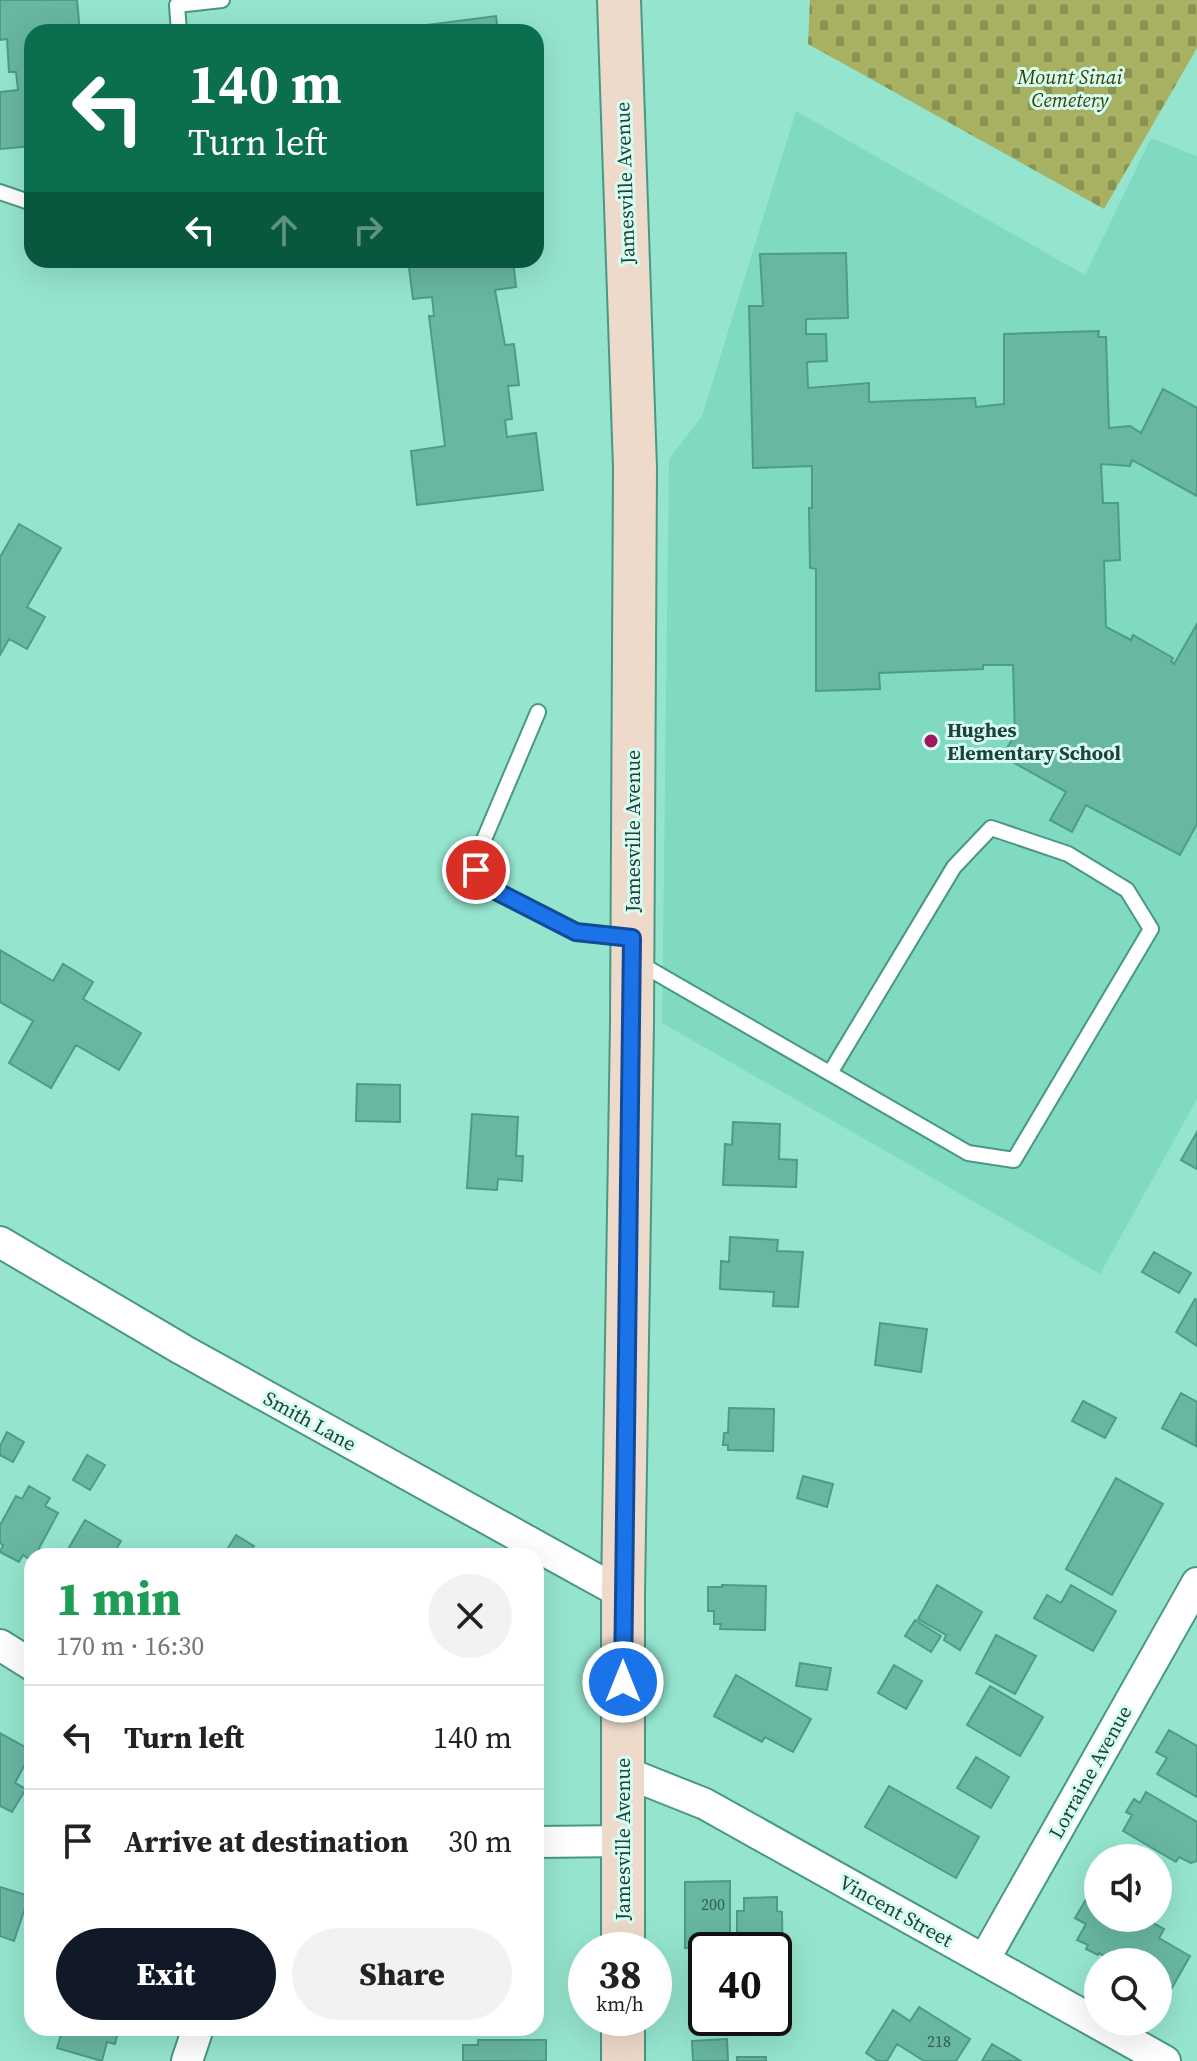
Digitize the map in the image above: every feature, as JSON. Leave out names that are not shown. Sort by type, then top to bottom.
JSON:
[{"type":"street","name":"Jamesville Avenue","points":[[615,1],[635,468],[623,1594],[623,1932]]},
{"type":"street","name":"Smith Lane","points":[[0,1242],[183,1350],[540,1548]]},
{"type":"street","name":"Smith Lane","points":[[544,1550],[623,1594]]},
{"type":"street","name":"Lorraine Avenue","points":[[984,1960],[1197,1583]]},
{"type":"street","points":[[0,1645],[24,1660]]},
{"type":"street","name":"Vincent Street","points":[[622,1771],[705,1804],[1165,2061]]},
{"type":"street","points":[[544,1842],[623,1841]]},
{"type":"street","points":[[187,2061],[195,2036]]},
{"type":"street","points":[[623,2036],[623,2061]]},
{"type":"lane","points":[[178,24],[177,5],[222,0]]},
{"type":"lane","points":[[0,192],[24,200]]},
{"type":"lane","points":[[538,712],[477,856],[476,870],[480,881],[576,932],[632,949],[830,1073],[968,1153],[1014,1160],[1151,929],[1127,890],[1068,854],[991,828],[954,867],[830,1073]]},
{"type":"shaded area","name":"Hughes Elementary School","points":[[796,111],[1085,275],[1151,138],[1197,156],[1197,1099],[1100,1274],[662,1023],[669,459],[702,416]]},
{"type":"green space","name":"Mount Sinai Cemetery","points":[[810,0],[1197,0],[1197,48],[1104,209],[808,44]]},
{"type":"building","points":[[0,0],[77,0],[79,24],[24,24],[24,147],[0,149],[0,92],[18,90],[16,72],[9,72],[7,39],[0,40]]},
{"type":"building","points":[[496,16],[497,24],[434,24]]},
{"type":"building","points":[[846,253],[848,318],[806,319],[806,334],[826,334],[827,361],[807,362],[808,388],[869,383],[869,402],[975,398],[976,407],[1004,404],[1004,334],[1099,331],[1098,337],[1106,337],[1109,428],[1130,426],[1141,433],[1163,389],[1197,408],[1197,496],[1132,460],[1130,466],[1101,464],[1103,503],[1118,503],[1120,560],[1104,561],[1106,627],[1131,640],[1133,635],[1173,658],[1171,661],[1174,664],[1197,624],[1197,824],[1180,855],[1086,805],[1072,832],[1050,820],[1066,792],[1002,756],[1015,735],[1013,665],[879,673],[880,689],[816,691],[816,569],[810,568],[812,466],[753,468],[749,306],[763,306],[760,254]]},
{"type":"building","points":[[409,268],[514,268],[516,287],[495,290],[505,345],[514,344],[519,385],[508,386],[512,419],[505,420],[507,437],[536,433],[543,490],[417,505],[411,451],[445,446],[429,316],[434,316],[432,297],[413,299]]},
{"type":"building","points":[[19,524],[61,548],[27,607],[45,617],[27,649],[9,639],[0,655],[0,557]]},
{"type":"building","points":[[0,950],[53,981],[63,964],[93,982],[83,999],[141,1033],[119,1070],[76,1045],[51,1088],[9,1063],[33,1021],[0,1002]]},
{"type":"building","points":[[357,1084],[400,1085],[400,1122],[356,1121]]},
{"type":"building","points":[[472,1114],[518,1117],[516,1156],[523,1156],[522,1181],[498,1179],[497,1190],[467,1188]]},
{"type":"building","points":[[733,1122],[780,1124],[779,1159],[797,1160],[796,1187],[723,1185],[725,1144],[732,1145]]},
{"type":"building","points":[[1197,1132],[1197,1169],[1181,1160]]},
{"type":"building","points":[[730,1237],[778,1240],[777,1251],[803,1252],[798,1307],[773,1306],[774,1292],[720,1289],[721,1261],[729,1262]]},
{"type":"building","points":[[1154,1252],[1191,1273],[1179,1293],[1142,1272]]},
{"type":"building","points":[[1197,1300],[1197,1346],[1176,1332]]},
{"type":"building","points":[[880,1323],[927,1329],[921,1372],[875,1365]]},
{"type":"building","points":[[1181,1393],[1197,1402],[1196,1446],[1162,1428]]},
{"type":"building","points":[[1083,1401],[1116,1418],[1105,1438],[1072,1421]]},
{"type":"building","points":[[729,1408],[774,1409],[773,1451],[728,1450],[728,1445],[723,1445],[724,1433],[728,1433]]},
{"type":"building","points":[[7,1432],[24,1442],[13,1462],[0,1455],[0,1446]]},
{"type":"building","points":[[87,1455],[105,1465],[90,1490],[73,1480]]},
{"type":"building","points":[[803,1476],[833,1484],[827,1507],[797,1498]]},
{"type":"building","points":[[1116,1478],[1163,1504],[1112,1595],[1066,1569]]},
{"type":"building","points":[[29,1486],[50,1498],[45,1506],[58,1513],[39,1548],[24,1548],[24,1556],[19,1562],[0,1552],[3,1545],[0,1543],[0,1525],[16,1496],[22,1499]]},
{"type":"building","points":[[85,1520],[121,1541],[117,1548],[69,1548]]},
{"type":"building","points":[[236,1535],[254,1546],[253,1548],[228,1548]]},
{"type":"building","points":[[937,1585],[982,1612],[960,1650],[944,1640],[946,1635],[918,1619]]},
{"type":"building","points":[[1071,1585],[1116,1611],[1093,1651],[1034,1618],[1047,1595],[1061,1603]]},
{"type":"building","points":[[766,1586],[765,1630],[720,1629],[721,1624],[714,1624],[714,1611],[708,1611],[708,1587]]},
{"type":"building","points":[[915,1620],[941,1636],[931,1652],[905,1636]]},
{"type":"building","points":[[996,1635],[1036,1656],[1015,1694],[976,1673]]},
{"type":"building","points":[[800,1663],[831,1668],[827,1690],[796,1686]]},
{"type":"building","points":[[894,1665],[922,1681],[906,1709],[878,1693]]},
{"type":"building","points":[[736,1675],[811,1719],[793,1752],[765,1737],[762,1742],[714,1716]]},
{"type":"building","points":[[990,1686],[1043,1717],[1020,1756],[967,1725]]},
{"type":"building","points":[[1169,1730],[1197,1746],[1197,1797],[1157,1774],[1167,1758],[1156,1752]]},
{"type":"building","points":[[0,1733],[24,1746],[24,1766],[15,1783],[24,1788],[24,1792],[12,1812],[0,1806]]},
{"type":"building","points":[[976,1757],[1009,1777],[991,1808],[957,1788]]},
{"type":"building","points":[[889,1786],[979,1837],[956,1878],[865,1827]]},
{"type":"building","points":[[1146,1792],[1197,1822],[1197,1861],[1191,1863],[1179,1857],[1176,1862],[1172,1860],[1172,1844],[1145,1844],[1123,1831],[1132,1815],[1126,1812],[1134,1799],[1140,1803]]},
{"type":"building","points":[[730,1881],[730,1932],[688,1932],[688,1948],[685,1948],[685,1882]]},
{"type":"building","points":[[0,1887],[24,1894],[24,1911],[14,1941],[0,1936]]},
{"type":"building","points":[[777,1897],[777,1911],[782,1912],[782,1932],[737,1932],[737,1911],[744,1911],[744,1898]]},
{"type":"building","points":[[1084,1903],[1084,1923],[1075,1918]]},
{"type":"building","points":[[1084,1928],[1084,1932],[1162,1932],[1159,1938],[1190,1956],[1172,1988],[1172,1948],[1086,1948],[1088,1945],[1077,1940]]},
{"type":"building","points":[[919,2007],[970,2039],[956,2061],[924,2061],[897,2044],[887,2061],[878,2061],[866,2053],[893,2010],[910,2021]]},
{"type":"building","points":[[61,2036],[117,2036],[115,2044],[107,2042],[102,2061],[57,2048]]},
{"type":"building","points":[[727,2039],[728,2061],[693,2061],[692,2041]]},
{"type":"building","points":[[478,2040],[546,2040],[546,2061],[463,2061],[463,2045],[478,2045]]},
{"type":"building","points":[[992,2044],[1021,2061],[982,2061]]},
{"type":"building","points":[[737,2057],[766,2057],[766,2061],[737,2061]]},
{"type":"place","name":"Hughes Elementary School","points":[[931,741]]},
{"type":"route","points":[[476,870],[480,881],[488,887],[556,924],[597,936],[632,938],[623,1682]]}]
